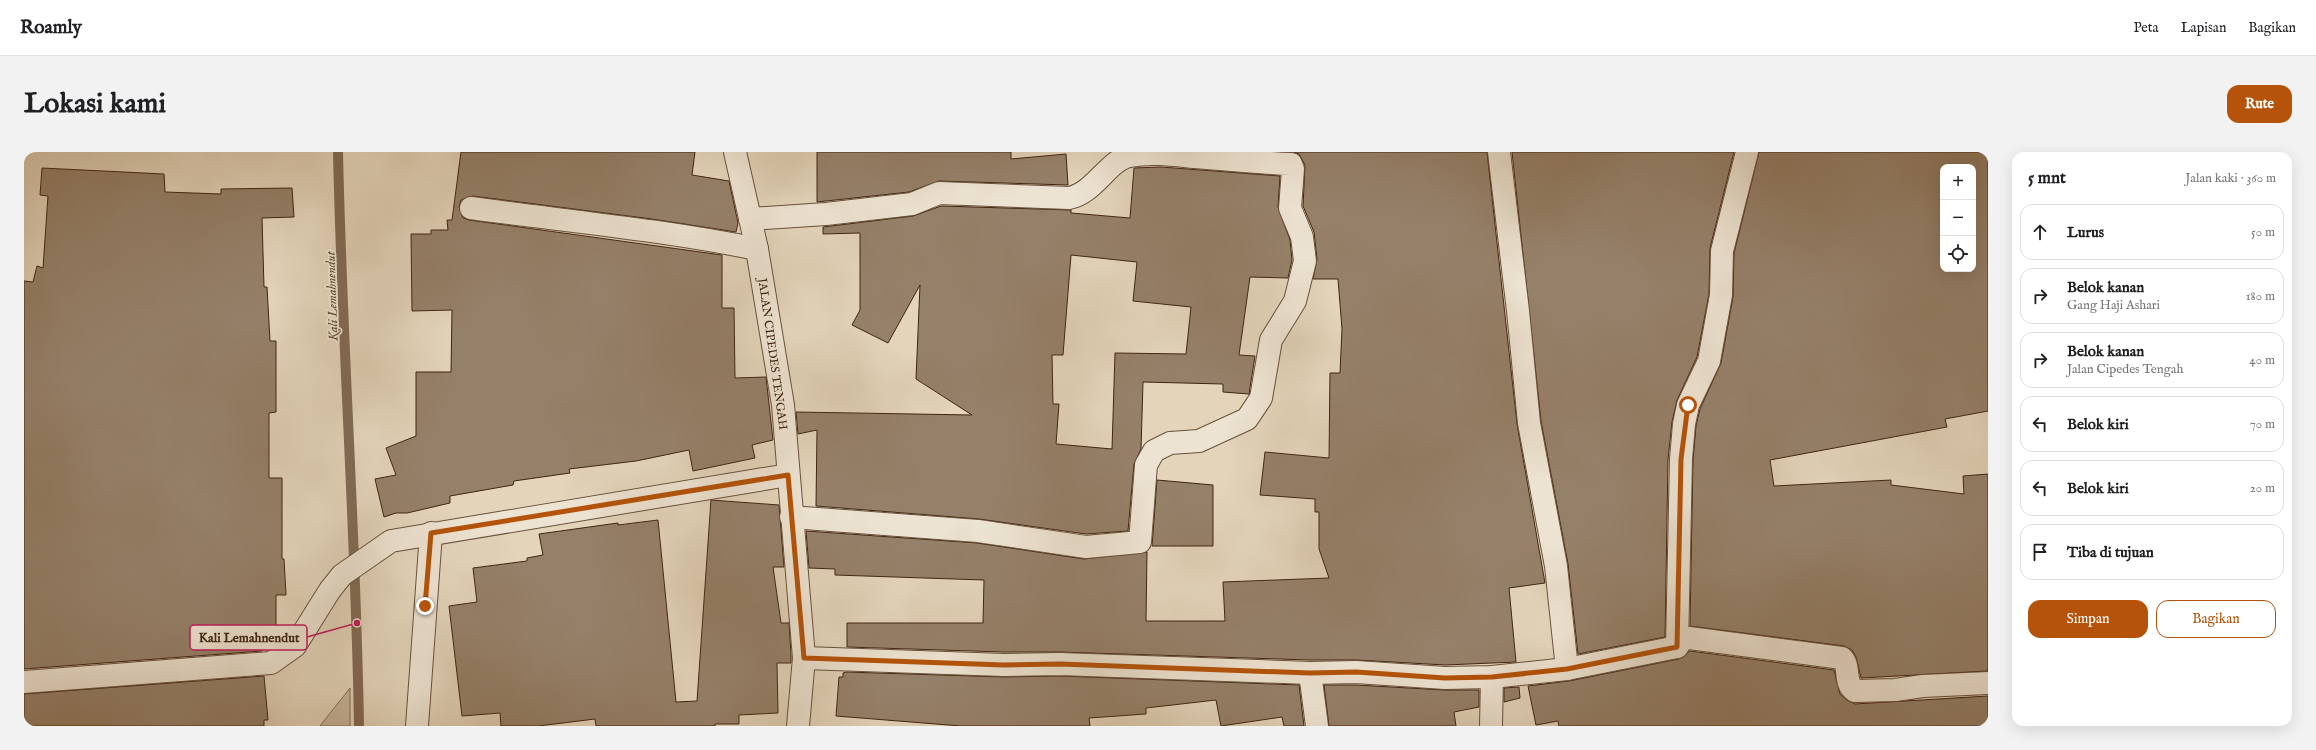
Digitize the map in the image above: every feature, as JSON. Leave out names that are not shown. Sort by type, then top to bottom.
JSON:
[{"type":"street","name":"JALAN CIPEDES TENGAH","points":[[735,152],[757,249],[782,406],[804,658],[798,726]]},
{"type":"street","points":[[1499,152],[1518,310],[1529,423],[1556,566],[1567,669]]},
{"type":"street","points":[[1677,647],[1681,459],[1684,424],[1688,405],[1709,361],[1720,295],[1722,251],[1747,152]]},
{"type":"street","points":[[750,219],[826,214],[912,204],[939,194],[1077,197],[1102,178],[1117,161],[1129,156],[1163,154],[1291,164],[1293,169],[1290,208],[1302,237],[1305,261],[1295,301],[1271,340],[1261,398],[1247,419],[1199,441],[1170,443],[1154,451],[1146,465],[1140,542],[1086,547],[978,531],[791,517]]},
{"type":"street","points":[[472,208],[632,230],[691,236],[757,249]]},
{"type":"street","points":[[24,682],[271,663],[295,646],[330,590],[342,575],[391,541],[431,533],[788,475]]},
{"type":"street","points":[[417,726],[431,533]]},
{"type":"street","points":[[804,658],[1004,665],[1060,664],[1310,673],[1356,672],[1445,678],[1492,677],[1567,669],[1677,647],[1683,639],[1689,638],[1842,658],[1846,666],[1848,682],[1855,691],[1895,690],[1923,686],[1988,683]]},
{"type":"street","points":[[1310,673],[1317,726]]},
{"type":"street","points":[[1491,726],[1492,677]]},
{"type":"shaded area","points":[[350,688],[350,726],[320,726]]},
{"type":"building","points":[[461,152],[695,152],[692,175],[729,181],[738,223],[736,232],[652,219],[473,196],[461,200],[459,207],[463,218],[469,220],[722,255],[722,308],[734,308],[735,378],[766,377],[773,440],[752,445],[755,458],[693,471],[689,450],[636,461],[569,469],[570,473],[514,481],[513,485],[450,496],[450,503],[407,513],[396,513],[384,517],[375,479],[396,475],[386,448],[416,436],[416,372],[451,372],[452,310],[412,311],[411,234],[431,234],[431,230],[448,230],[447,220],[452,220]]},
{"type":"building","points":[[817,152],[1011,152],[1011,159],[1066,154],[1068,185],[939,181],[909,192],[817,202]]},
{"type":"building","points":[[1293,152],[1487,152],[1517,424],[1545,583],[1509,588],[1516,662],[1445,665],[1357,660],[847,647],[847,623],[983,623],[984,580],[835,575],[835,569],[809,568],[806,531],[977,543],[1084,559],[1147,552],[1146,621],[1225,621],[1223,582],[1329,578],[1319,549],[1319,512],[1315,512],[1315,499],[1260,495],[1265,452],[1329,458],[1330,373],[1340,373],[1342,329],[1338,279],[1313,279],[1317,259],[1314,232],[1303,206],[1305,165],[1299,154]]},
{"type":"building","points":[[1512,152],[1734,152],[1710,248],[1709,294],[1697,357],[1677,400],[1672,422],[1668,459],[1665,637],[1578,654],[1568,564],[1541,421]]},
{"type":"building","points":[[1759,152],[1988,152],[1988,411],[1945,419],[1947,427],[1770,460],[1774,486],[1891,480],[1891,485],[1964,494],[1963,476],[1988,474],[1988,671],[1861,678],[1856,657],[1852,650],[1844,646],[1690,626],[1693,460],[1696,426],[1700,409],[1721,363],[1733,297],[1734,253]]},
{"type":"building","points":[[1161,167],[1280,176],[1278,207],[1290,240],[1292,260],[1288,278],[1250,277],[1239,355],[1255,356],[1249,394],[1223,392],[1223,384],[1143,382],[1141,449],[1134,464],[1128,531],[1086,534],[979,519],[816,506],[817,430],[798,434],[796,412],[972,415],[916,379],[920,285],[888,343],[852,325],[860,310],[860,233],[823,234],[823,227],[913,216],[941,206],[1071,210],[1071,213],[1130,218],[1134,168]],"holes":[[[1071,255],[1137,262],[1133,301],[1191,307],[1186,354],[1115,353],[1112,449],[1056,444],[1059,404],[1053,404],[1052,355],[1063,355]]]},
{"type":"building","points":[[42,168],[164,174],[165,192],[221,194],[221,189],[292,188],[294,217],[262,218],[264,287],[267,287],[270,341],[276,341],[276,412],[269,413],[269,478],[282,478],[282,559],[284,559],[286,595],[276,595],[276,638],[261,638],[262,651],[24,669],[24,281],[33,282],[37,266],[43,268],[48,196],[40,195]]},
{"type":"building","points":[[1157,480],[1213,485],[1213,546],[1152,546]]},
{"type":"building","points":[[711,500],[779,505],[784,567],[773,567],[781,623],[789,623],[791,663],[777,663],[778,713],[739,715],[739,724],[715,724],[715,726],[596,726],[595,719],[538,726],[501,726],[500,713],[462,716],[449,606],[477,602],[473,568],[527,561],[527,558],[543,555],[539,534],[618,523],[618,525],[658,520],[676,702],[697,701]]},
{"type":"building","points":[[1690,651],[1834,670],[1840,694],[1855,704],[1988,696],[1988,726],[1559,726],[1558,721],[1536,725],[1528,686],[1569,681],[1679,659]]},
{"type":"building","points":[[843,673],[1004,677],[1060,676],[1299,685],[1304,726],[1284,726],[1282,717],[1221,726],[1216,700],[1146,708],[1146,714],[1089,718],[1090,726],[961,726],[836,716],[839,677],[843,677]]},
{"type":"building","points":[[264,676],[268,720],[264,720],[264,726],[24,726],[24,694]]},
{"type":"building","points":[[1324,685],[1479,690],[1479,707],[1454,712],[1456,726],[1329,726]]},
{"type":"building","points":[[1519,687],[1520,698],[1504,702],[1504,688]]},
{"type":"waterway","name":"Kali Lemahnendut","points":[[338,152],[355,583],[359,726]]},
{"type":"place","name":"Kali Lemahnendut","points":[[357,623]]},
{"type":"route","points":[[425,606],[431,533],[788,475],[804,658],[994,663],[1004,665],[1060,664],[1337,674],[1356,672],[1445,678],[1492,677],[1567,669],[1677,647],[1677,570],[1681,512],[1681,459],[1684,424],[1688,405]]}]
